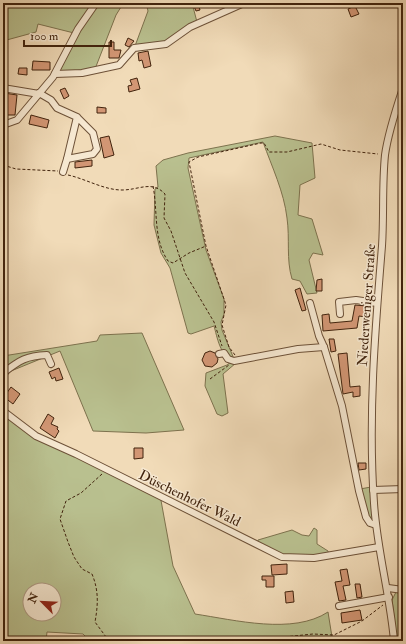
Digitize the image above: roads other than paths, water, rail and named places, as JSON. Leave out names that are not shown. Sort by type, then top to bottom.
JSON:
[{"type":"street","points":[[3,125],[17,120],[55,74],[78,29],[96,3]]},
{"type":"street","points":[[55,74],[82,73],[119,65],[134,48],[166,44],[190,27],[244,3]]},
{"type":"street","points":[[3,88],[39,94],[51,100],[57,108],[77,117],[92,133],[97,149],[93,154],[67,159]]},
{"type":"street","name":"Niederweniger Straße","points":[[394,641],[390,598],[376,525],[373,490],[373,408],[377,303],[383,230],[385,154],[403,88]]},
{"type":"street","points":[[64,172],[77,117]]},
{"type":"street","points":[[340,314],[339,302],[356,300],[377,303]]},
{"type":"street","points":[[310,303],[342,406],[359,491],[366,517],[370,523],[376,525]]},
{"type":"street","points":[[221,356],[231,360],[242,360],[298,349],[324,347]]},
{"type":"street","points":[[3,373],[21,359],[31,356],[47,355],[52,364]]},
{"type":"street","name":"Düschenhofer Wald","points":[[3,411],[36,436],[76,454],[105,470],[282,557],[314,558],[379,547]]},
{"type":"street","points":[[373,490],[403,489]]},
{"type":"street","points":[[388,588],[403,590]]},
{"type":"street","points":[[339,606],[390,598]]}]
